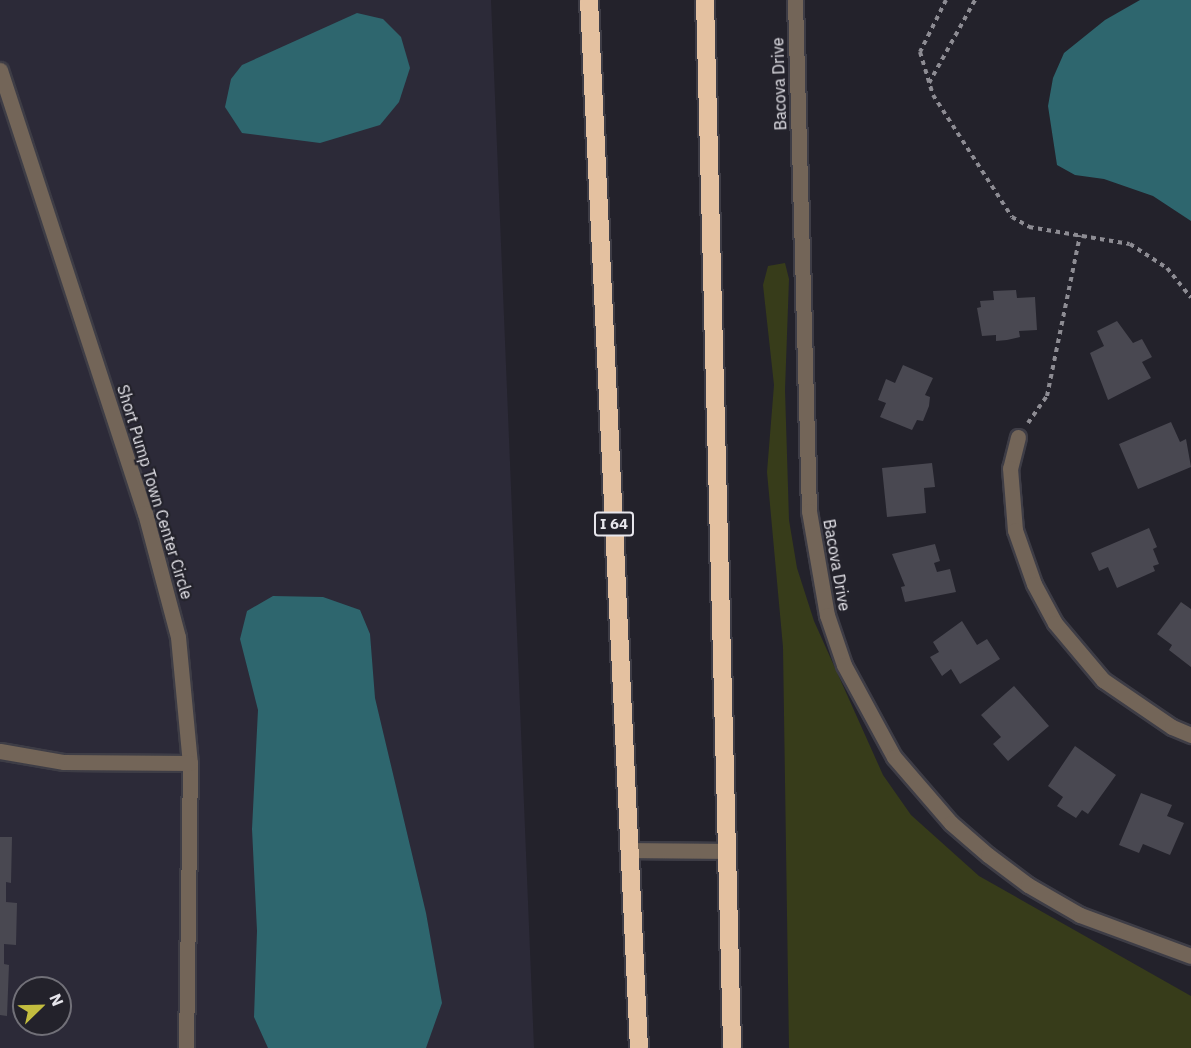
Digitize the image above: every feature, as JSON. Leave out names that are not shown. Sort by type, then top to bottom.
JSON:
[{"type":"highway","name":"I 64","points":[[590,0],[639,1048]]},
{"type":"highway","points":[[705,0],[732,1048]]},
{"type":"street","name":"Bacova Drive","points":[[795,0],[809,511],[822,595],[844,665],[877,731],[901,766],[951,823],[988,855],[1028,885],[1080,915],[1191,956]]},
{"type":"street","name":"Short Pump Town Center Circle","points":[[0,70],[166,584],[182,662],[190,763],[186,1048]]},
{"type":"street","points":[[1018,437],[1010,468],[1015,530],[1034,584],[1055,623],[1103,680],[1163,722],[1191,735]]},
{"type":"street","points":[[0,751],[64,762],[190,763]]},
{"type":"street","points":[[629,850],[727,851]]},
{"type":"path","points":[[946,0],[943,14],[922,42],[920,52],[929,82],[933,95],[1012,218],[1029,227],[1130,244],[1167,268],[1191,298]]},
{"type":"path","points":[[929,82],[975,0]]},
{"type":"path","points":[[1018,437],[1047,396],[1080,235]]},
{"type":"shaded area","points":[[0,0],[491,0],[534,1048],[0,1048]]},
{"type":"green space","points":[[785,263],[789,279],[785,390],[789,520],[797,568],[814,621],[883,775],[911,815],[979,876],[1191,996],[1191,1048],[789,1048],[783,647],[767,472],[774,385],[763,285],[768,266]]},
{"type":"water","points":[[1140,0],[1191,0],[1191,221],[1153,196],[1104,179],[1075,175],[1057,165],[1048,106],[1053,78],[1064,53],[1105,20]]},
{"type":"water","points":[[357,13],[383,19],[401,37],[410,68],[399,102],[380,125],[320,143],[242,133],[225,107],[231,79],[242,65]]},
{"type":"water","points":[[273,596],[323,597],[360,610],[370,634],[375,698],[426,913],[442,1003],[426,1048],[268,1048],[254,1017],[257,931],[252,829],[258,710],[240,639],[247,611]]},
{"type":"building","points":[[1016,290],[1017,298],[1035,297],[1037,330],[1019,331],[1020,337],[1007,340],[996,341],[996,335],[982,336],[977,308],[981,307],[980,301],[994,300],[993,291]]},
{"type":"building","points":[[1117,321],[1133,343],[1142,339],[1152,357],[1142,362],[1151,378],[1108,400],[1090,353],[1104,346],[1097,331]]},
{"type":"building","points":[[903,365],[933,378],[925,395],[930,397],[923,421],[917,420],[912,430],[880,417],[886,403],[878,400],[886,379],[895,383]]},
{"type":"building","points":[[1171,422],[1180,442],[1186,439],[1191,467],[1138,489],[1119,444]]},
{"type":"building","points":[[932,463],[935,487],[924,488],[926,513],[887,517],[882,468]]},
{"type":"building","points":[[1149,528],[1157,547],[1153,549],[1159,564],[1153,566],[1155,571],[1117,588],[1108,567],[1099,571],[1091,553]]},
{"type":"building","points":[[935,544],[940,561],[934,563],[937,572],[950,569],[956,592],[905,602],[901,587],[905,586],[892,554]]},
{"type":"building","points":[[1181,602],[1191,609],[1191,667],[1169,650],[1172,645],[1157,634]]},
{"type":"building","points":[[962,621],[977,645],[987,639],[1000,659],[960,684],[951,669],[942,676],[930,657],[939,652],[933,642]]},
{"type":"building","points":[[1014,686],[1049,726],[1008,761],[993,744],[1001,737],[981,715]]},
{"type":"building","points":[[1075,746],[1116,775],[1088,814],[1082,810],[1076,818],[1057,806],[1063,797],[1048,786]]},
{"type":"building","points":[[1141,793],[1172,805],[1167,816],[1184,823],[1170,855],[1143,844],[1139,853],[1119,845]]},
{"type":"building","points":[[0,837],[12,837],[11,883],[6,882],[6,902],[17,903],[16,945],[4,944],[4,964],[9,965],[7,1016],[0,1015]]}]
